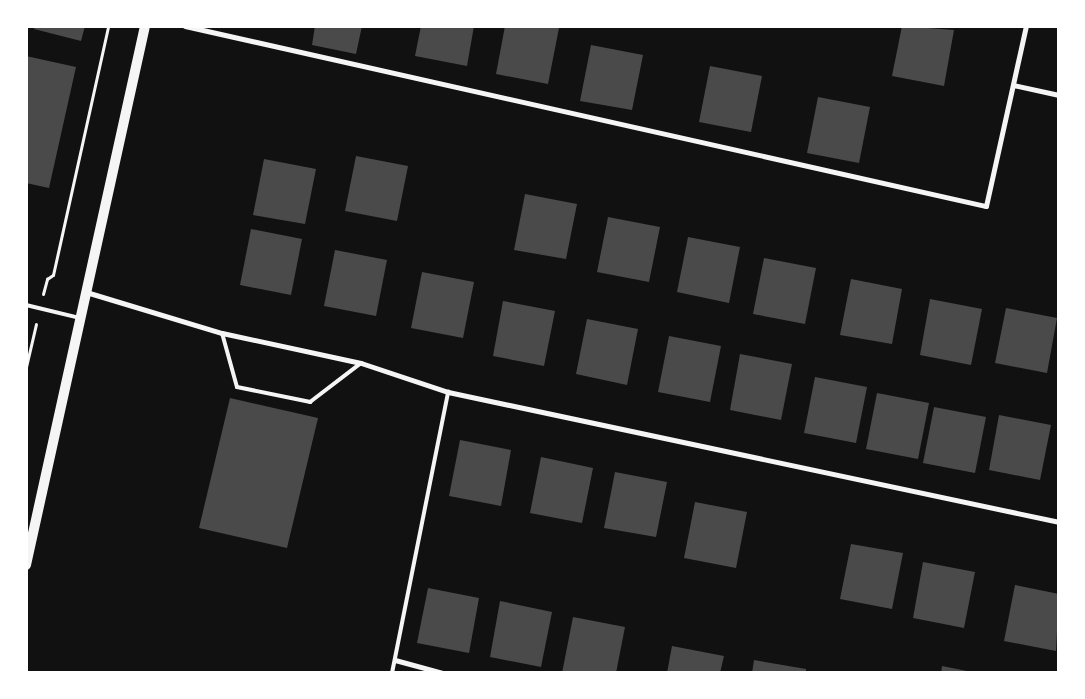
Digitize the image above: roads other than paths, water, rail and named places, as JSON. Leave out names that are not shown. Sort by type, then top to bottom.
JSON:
[{"type":"main road","points":[[26,565],[144,26]]},
{"type":"street","points":[[186,26],[986,206],[1026,26]]},
{"type":"street","points":[[1013,85],[1059,95]]},
{"type":"street","points":[[86,292],[222,333],[361,363],[448,392],[1059,522]]},
{"type":"street","points":[[394,660],[443,673]]},
{"type":"lane","points":[[26,304],[80,318]]},
{"type":"lane","points":[[222,333],[238,387],[310,402],[361,363]]},
{"type":"lane","points":[[392,673],[448,392]]}]
